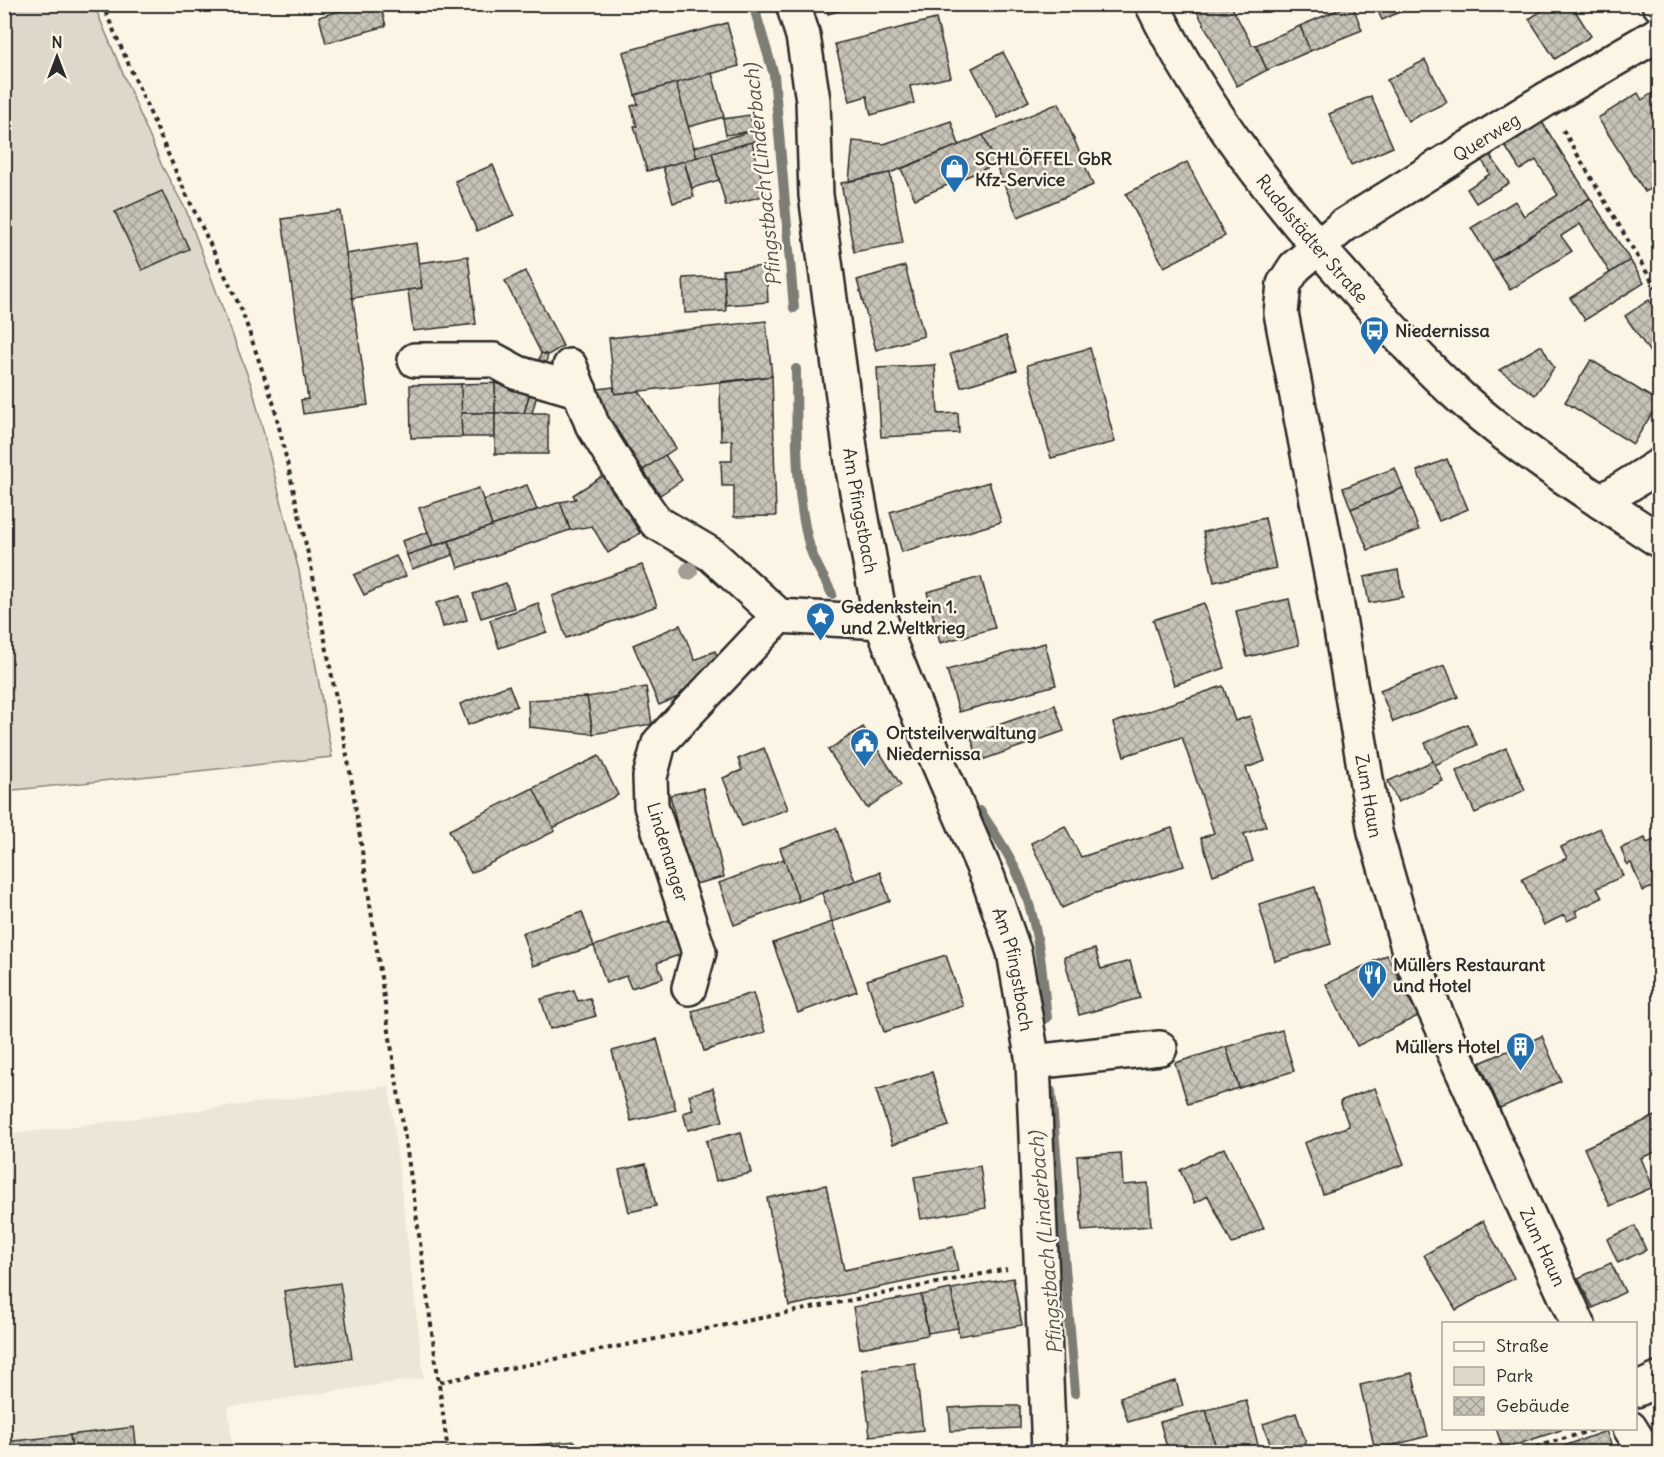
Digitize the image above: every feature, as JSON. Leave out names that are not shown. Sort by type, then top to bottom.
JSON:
[{"type":"street","name":"Am Pfingstbach","points":[[793,4],[803,36],[813,100],[816,195],[853,470],[881,622],[988,878],[1014,952],[1033,1062],[1049,1452]]},
{"type":"street","name":"Rudolstädter Straße","points":[[1152,4],[1204,98],[1248,160],[1317,248],[1415,355],[1462,399],[1527,451],[1659,541]]},
{"type":"street","name":"Querweg","points":[[1317,248],[1344,226],[1545,100],[1659,33]]},
{"type":"street","name":"Zum Haun","points":[[1317,248],[1295,267],[1284,284],[1281,313],[1336,600],[1375,832],[1411,958],[1578,1322]]},
{"type":"street","points":[[415,360],[494,360],[525,376],[575,379],[592,424],[656,522],[712,555],[778,616],[881,622]]},
{"type":"street","points":[[1601,502],[1659,465]]},
{"type":"street","name":"Lindenanger","points":[[689,988],[699,952],[651,806],[650,777],[659,743],[778,616]]},
{"type":"street","points":[[1033,1062],[1160,1048]]},
{"type":"street","points":[[1637,1389],[1659,1379]]},
{"type":"street","points":[[1631,1430],[1645,1452]]},
{"type":"path","points":[[102,4],[180,182],[242,311],[274,405],[312,571],[351,777],[440,1382],[448,1452]]},
{"type":"path","points":[[1545,100],[1659,295]]},
{"type":"path","points":[[440,1382],[1041,1263]]},
{"type":"path","points":[[1519,1452],[1590,1430]]},
{"type":"shaded area","points":[[389,1086],[424,1378],[228,1407],[233,1452],[5,1452],[4,1135]]},
{"type":"green space","points":[[4,5],[94,5],[162,166],[186,210],[252,387],[299,571],[332,757],[5,791]]},
{"type":"building","points":[[363,4],[380,4],[386,26],[326,43],[319,17]]},
{"type":"building","points":[[826,4],[861,4],[828,14]]},
{"type":"building","points":[[1193,4],[1230,4],[1252,45],[1256,45],[1267,70],[1237,86]]},
{"type":"building","points":[[1352,4],[1362,30],[1310,51],[1300,26]]},
{"type":"building","points":[[1375,4],[1417,4],[1382,20]]},
{"type":"building","points":[[1552,4],[1571,4],[1591,36],[1555,59],[1529,19]]},
{"type":"building","points":[[936,19],[951,77],[910,86],[914,103],[871,115],[867,96],[850,101],[835,44]]},
{"type":"building","points":[[727,23],[739,66],[635,95],[623,52]]},
{"type":"building","points":[[1300,26],[1310,51],[1267,70],[1256,45]]},
{"type":"building","points":[[1003,52],[1029,101],[998,118],[972,68]]},
{"type":"building","points":[[1425,60],[1447,102],[1408,121],[1387,80]]},
{"type":"building","points":[[712,73],[724,117],[688,127],[676,83]]},
{"type":"building","points":[[676,83],[697,158],[647,171],[634,126],[637,126],[631,106],[638,104],[635,95]]},
{"type":"building","points":[[1660,88],[1660,184],[1645,192],[1598,118],[1638,93],[1642,100]]},
{"type":"building","points":[[1371,96],[1393,147],[1351,165],[1329,114]]},
{"type":"building","points":[[1059,103],[1093,185],[1018,217],[983,135]]},
{"type":"building","points":[[750,115],[753,131],[726,135],[723,119]]},
{"type":"building","points":[[951,121],[959,145],[890,173],[849,181],[853,141],[884,144]]},
{"type":"building","points":[[1542,122],[1590,198],[1492,261],[1471,228],[1515,201],[1524,216],[1558,195],[1536,160],[1520,170],[1505,146]]},
{"type":"building","points":[[753,131],[756,141],[697,158],[694,147]]},
{"type":"building","points":[[983,135],[996,164],[915,199],[901,169]]},
{"type":"building","points":[[752,142],[766,195],[726,206],[712,153]]},
{"type":"building","points":[[712,153],[719,180],[692,188],[684,161]]},
{"type":"building","points":[[1490,155],[1509,183],[1476,203],[1467,189],[1490,174],[1482,160]]},
{"type":"building","points":[[684,161],[694,197],[673,203],[663,167]]},
{"type":"building","points":[[1187,162],[1225,236],[1164,267],[1126,194]]},
{"type":"building","points":[[493,165],[514,215],[477,231],[455,181]]},
{"type":"building","points":[[890,173],[903,243],[854,252],[841,183]]},
{"type":"building","points":[[1660,184],[1660,202],[1651,189]]},
{"type":"building","points":[[162,191],[189,249],[142,270],[115,212]]},
{"type":"building","points":[[1590,198],[1630,260],[1610,273],[1580,224],[1561,236],[1572,251],[1510,290],[1492,261]]},
{"type":"building","points":[[340,211],[368,405],[303,414],[301,400],[308,399],[282,219]]},
{"type":"building","points":[[416,243],[422,288],[352,298],[346,254]]},
{"type":"building","points":[[468,256],[476,324],[413,331],[408,290],[422,288],[419,263]]},
{"type":"building","points":[[1630,260],[1644,283],[1585,320],[1570,298]]},
{"type":"building","points":[[766,266],[768,302],[726,305],[723,270]]},
{"type":"building","points":[[905,266],[924,336],[876,350],[857,280]]},
{"type":"building","points":[[525,271],[563,346],[548,355],[541,353],[505,281]]},
{"type":"building","points":[[724,276],[726,311],[685,313],[683,278]]},
{"type":"building","points":[[1649,300],[1660,315],[1660,367],[1625,316]]},
{"type":"building","points":[[766,321],[772,376],[615,394],[609,338]]},
{"type":"building","points":[[1006,336],[1017,370],[961,387],[950,354]]},
{"type":"building","points":[[1540,346],[1554,368],[1535,395],[1499,370]]},
{"type":"building","points":[[1090,348],[1115,442],[1051,458],[1027,365]]},
{"type":"building","points":[[541,353],[548,355],[532,413],[524,413]]},
{"type":"building","points":[[1591,360],[1659,402],[1633,444],[1565,402]]},
{"type":"building","points":[[935,365],[938,414],[958,413],[959,433],[881,437],[877,368]]},
{"type":"building","points":[[772,376],[776,516],[734,517],[734,486],[722,486],[721,461],[732,461],[732,440],[721,441],[720,383]]},
{"type":"building","points":[[495,383],[529,395],[524,413],[495,413]]},
{"type":"building","points":[[495,383],[495,413],[461,413],[461,384]]},
{"type":"building","points":[[461,384],[462,437],[411,438],[410,385]]},
{"type":"building","points":[[613,387],[615,394],[639,391],[676,448],[643,470],[590,390]]},
{"type":"building","points":[[461,413],[495,413],[495,437],[462,437]]},
{"type":"building","points":[[495,413],[548,413],[548,454],[495,454]]},
{"type":"building","points":[[665,455],[682,480],[660,495],[643,470]]},
{"type":"building","points":[[1447,459],[1468,509],[1439,521],[1417,471]]},
{"type":"building","points":[[1395,468],[1403,488],[1351,509],[1343,488]]},
{"type":"building","points":[[604,475],[640,533],[608,553],[592,526],[570,530],[560,502],[576,499],[573,495]]},
{"type":"building","points":[[989,482],[1001,522],[902,552],[890,512]]},
{"type":"building","points":[[527,485],[537,510],[492,526],[483,500]]},
{"type":"building","points":[[479,488],[492,526],[433,546],[419,508]]},
{"type":"building","points":[[1403,488],[1419,530],[1368,550],[1351,509]]},
{"type":"building","points":[[560,502],[570,530],[458,568],[449,541]]},
{"type":"building","points":[[1265,518],[1276,568],[1214,582],[1203,532]]},
{"type":"building","points":[[428,532],[433,546],[407,555],[402,541]]},
{"type":"building","points":[[449,541],[453,555],[412,569],[407,555]]},
{"type":"building","points":[[396,556],[406,576],[364,595],[354,575]]},
{"type":"building","points":[[642,565],[657,606],[566,638],[552,596]]},
{"type":"building","points":[[1398,570],[1403,597],[1369,603],[1364,577]]},
{"type":"building","points":[[981,577],[995,628],[940,643],[927,592]]},
{"type":"building","points":[[506,583],[514,608],[481,618],[473,594]]},
{"type":"building","points":[[460,596],[467,620],[443,627],[436,603]]},
{"type":"building","points":[[1289,599],[1299,645],[1247,657],[1236,611]]},
{"type":"building","points":[[538,603],[547,632],[499,648],[490,620]]},
{"type":"building","points":[[1204,603],[1225,668],[1174,685],[1153,620]]},
{"type":"building","points":[[680,625],[695,660],[715,651],[721,665],[702,687],[659,705],[633,645]]},
{"type":"building","points":[[1045,643],[1056,685],[959,712],[947,670]]},
{"type":"building","points":[[1445,665],[1458,697],[1393,722],[1380,690]]},
{"type":"building","points":[[509,685],[517,706],[468,725],[460,704]]},
{"type":"building","points":[[1223,686],[1235,721],[1250,716],[1265,761],[1246,768],[1266,826],[1244,834],[1253,861],[1213,875],[1201,838],[1214,833],[1182,737],[1124,756],[1113,723]]},
{"type":"building","points":[[646,687],[652,724],[593,734],[587,697]]},
{"type":"building","points":[[587,697],[593,734],[529,727],[528,700]]},
{"type":"building","points":[[1055,705],[1064,731],[979,761],[970,735]]},
{"type":"building","points":[[1467,724],[1477,745],[1435,765],[1425,743]]},
{"type":"building","name":"Ortsteilverwaltung Niedernissa","points":[[863,727],[901,785],[867,808],[828,750]]},
{"type":"building","points":[[764,748],[788,809],[742,826],[723,778],[742,770],[738,759]]},
{"type":"building","points":[[1506,748],[1525,790],[1475,813],[1456,771]]},
{"type":"building","points":[[599,756],[618,795],[553,828],[533,788]]},
{"type":"building","points":[[1433,761],[1443,781],[1398,802],[1388,781]]},
{"type":"building","points":[[533,788],[555,831],[471,873],[449,830]]},
{"type":"building","points":[[703,788],[724,877],[691,885],[670,795]]},
{"type":"building","points":[[1065,826],[1081,857],[1172,828],[1184,866],[1093,894],[1062,908],[1031,843]]},
{"type":"building","points":[[836,828],[855,881],[799,901],[780,848]]},
{"type":"building","points":[[1600,828],[1623,876],[1597,888],[1602,898],[1575,911],[1578,916],[1567,921],[1564,915],[1544,925],[1522,879],[1567,858],[1561,847]]},
{"type":"building","points":[[1645,838],[1647,843],[1657,839],[1660,844],[1660,884],[1643,891],[1631,863],[1627,865],[1621,848]]},
{"type":"building","points":[[784,859],[799,901],[734,925],[719,883]]},
{"type":"building","points":[[880,872],[890,901],[832,922],[822,893]]},
{"type":"building","points":[[1315,887],[1331,944],[1275,961],[1259,904]]},
{"type":"building","points":[[582,912],[594,946],[533,966],[522,933]]},
{"type":"building","points":[[672,919],[684,953],[657,963],[663,978],[631,988],[626,976],[606,983],[594,946]]},
{"type":"building","points":[[832,922],[857,991],[798,1013],[773,943]]},
{"type":"building","points":[[1095,949],[1101,969],[1130,961],[1140,998],[1079,1015],[1064,957]]},
{"type":"building","points":[[946,955],[963,1006],[884,1032],[867,980]]},
{"type":"building","name":"Müllers Restaurant und Hotel","points":[[1387,955],[1418,1016],[1357,1046],[1326,984]]},
{"type":"building","points":[[574,990],[578,1001],[590,998],[596,1016],[550,1029],[541,999]]},
{"type":"building","points":[[753,993],[765,1032],[704,1051],[692,1011]]},
{"type":"building","points":[[1282,1030],[1294,1071],[1239,1088],[1226,1047]]},
{"type":"building","name":"Müllers Hotel","points":[[1542,1036],[1561,1081],[1500,1108],[1480,1063]]},
{"type":"building","points":[[657,1039],[676,1110],[631,1121],[612,1051]]},
{"type":"building","points":[[1226,1047],[1239,1088],[1188,1104],[1175,1063]]},
{"type":"building","points":[[932,1072],[949,1126],[893,1144],[876,1090]]},
{"type":"building","points":[[713,1088],[723,1121],[688,1130],[683,1113],[693,1110],[689,1095]]},
{"type":"building","points":[[1375,1088],[1404,1164],[1323,1194],[1304,1143],[1349,1126],[1340,1101]]},
{"type":"building","points":[[1660,1114],[1660,1150],[1641,1158],[1653,1187],[1610,1206],[1584,1148]]},
{"type":"building","points":[[741,1132],[751,1173],[716,1181],[706,1141]]},
{"type":"building","points":[[1224,1148],[1264,1228],[1232,1244],[1208,1196],[1195,1203],[1180,1170]]},
{"type":"building","points":[[1121,1153],[1123,1185],[1148,1183],[1151,1226],[1082,1231],[1077,1156]]},
{"type":"building","points":[[646,1164],[656,1206],[629,1212],[619,1170]]},
{"type":"building","points":[[980,1166],[986,1208],[921,1219],[914,1177]]},
{"type":"building","points":[[826,1185],[844,1270],[953,1247],[958,1271],[789,1306],[767,1198]]},
{"type":"building","points":[[1483,1221],[1514,1278],[1456,1310],[1424,1255]]},
{"type":"building","points":[[1635,1226],[1646,1250],[1618,1263],[1607,1239]]},
{"type":"building","points":[[1611,1263],[1625,1292],[1593,1308],[1578,1278]]},
{"type":"building","points":[[1013,1278],[1022,1325],[959,1336],[951,1289]]},
{"type":"building","points":[[340,1283],[352,1358],[295,1366],[284,1291]]},
{"type":"building","points":[[951,1289],[958,1328],[928,1333],[921,1295]]},
{"type":"building","points":[[921,1295],[928,1335],[860,1348],[853,1307]]},
{"type":"building","points":[[915,1363],[923,1430],[870,1436],[862,1370]]},
{"type":"building","points":[[1412,1373],[1428,1436],[1375,1450],[1360,1385]]},
{"type":"building","points":[[1176,1381],[1183,1406],[1128,1422],[1120,1397]]},
{"type":"building","points":[[1246,1400],[1260,1452],[1217,1452],[1206,1410]]},
{"type":"building","points":[[1020,1406],[1020,1428],[951,1431],[949,1408]]},
{"type":"building","points":[[1206,1410],[1217,1452],[1168,1452],[1160,1422]]},
{"type":"building","points":[[1296,1413],[1306,1443],[1273,1452],[1263,1424]]},
{"type":"building","points":[[134,1427],[137,1452],[72,1452],[70,1435]]},
{"type":"building","points":[[1497,1430],[1561,1430],[1503,1449]]},
{"type":"building","points":[[1606,1431],[1614,1452],[1566,1452],[1564,1446]]},
{"type":"building","points":[[70,1435],[72,1452],[4,1452],[4,1442]]},
{"type":"building","points":[[575,1441],[576,1452],[492,1452],[492,1449]]},
{"type":"waterway","name":"Pfingstbach (Linderbach)","points":[[753,4],[774,75],[794,308]]},
{"type":"waterway","name":"Pfingstbach (Linderbach)","points":[[796,369],[797,459],[801,504],[810,548],[832,594]]},
{"type":"waterway","name":"Pfingstbach (Linderbach)","points":[[980,811],[1009,856],[1028,900],[1039,950],[1047,1018]]},
{"type":"waterway","name":"Pfingstbach (Linderbach)","points":[[1051,1091],[1075,1393]]},
{"type":"place","name":"SCHLÖFFEL GbR Kfz-Service","points":[[954,194]]},
{"type":"place","name":"Niedernissa","points":[[1374,356]]},
{"type":"place","name":"Gedenkstein 1. und 2.Weltkrieg","points":[[820,642]]},
{"type":"place","name":"Ortsteilverwaltung Niedernissa","points":[[865,768]]},
{"type":"place","name":"Müllers Restaurant und Hotel","points":[[1372,1000]]},
{"type":"place","name":"Müllers Hotel","points":[[1521,1072]]}]
